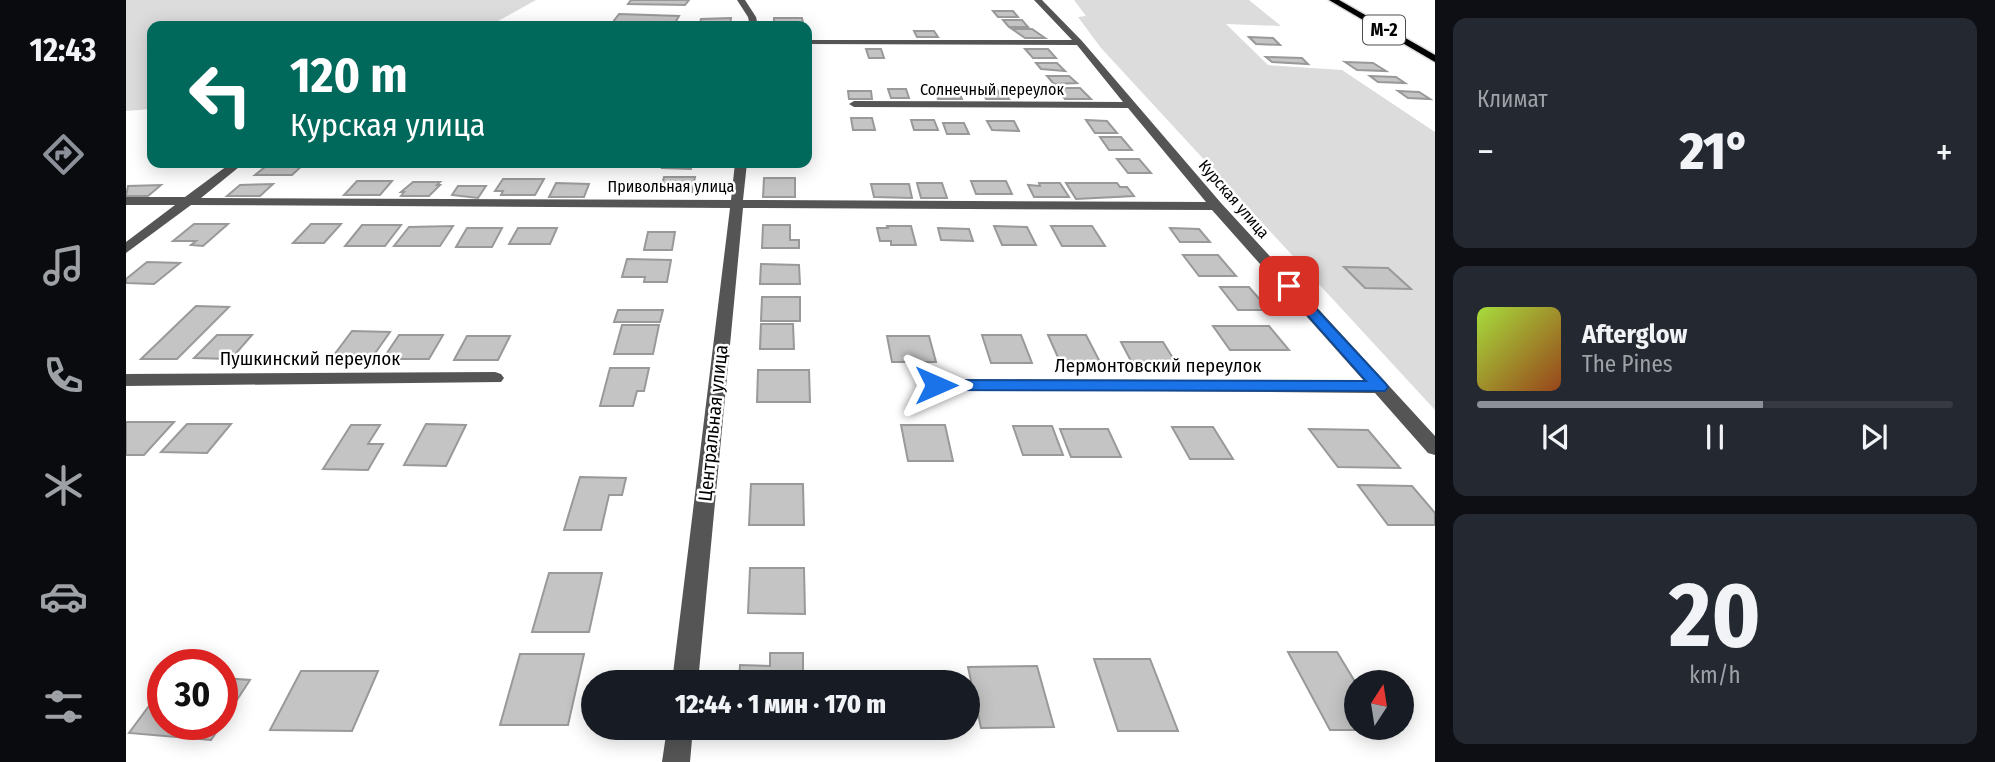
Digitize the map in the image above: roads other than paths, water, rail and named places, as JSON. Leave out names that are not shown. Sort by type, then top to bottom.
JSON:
[{"type":"highway","name":"М-2","points":[[1333,0],[1435,59]]},
{"type":"highway","name":"М-2","points":[[1343,0],[1435,52]]},
{"type":"street","points":[[741,0],[753,21]]},
{"type":"street","name":"Курская улица","points":[[1038,0],[1079,43],[1216,206],[1435,448]]},
{"type":"street","points":[[812,42],[1079,43]]},
{"type":"street","name":"Солнечный переулок","points":[[854,104],[1130,105]]},
{"type":"street","points":[[126,249],[231,168]]},
{"type":"street","name":"Центральная улица","points":[[686,670],[741,168]]},
{"type":"street","name":"Привольная улица","points":[[126,201],[1216,206]]},
{"type":"street","name":"Пушкинский переулок","points":[[126,380],[495,379]]},
{"type":"street","name":"Лермонтовский переулок","points":[[936,385],[1380,387]]},
{"type":"street","points":[[676,762],[679,740]]}]
